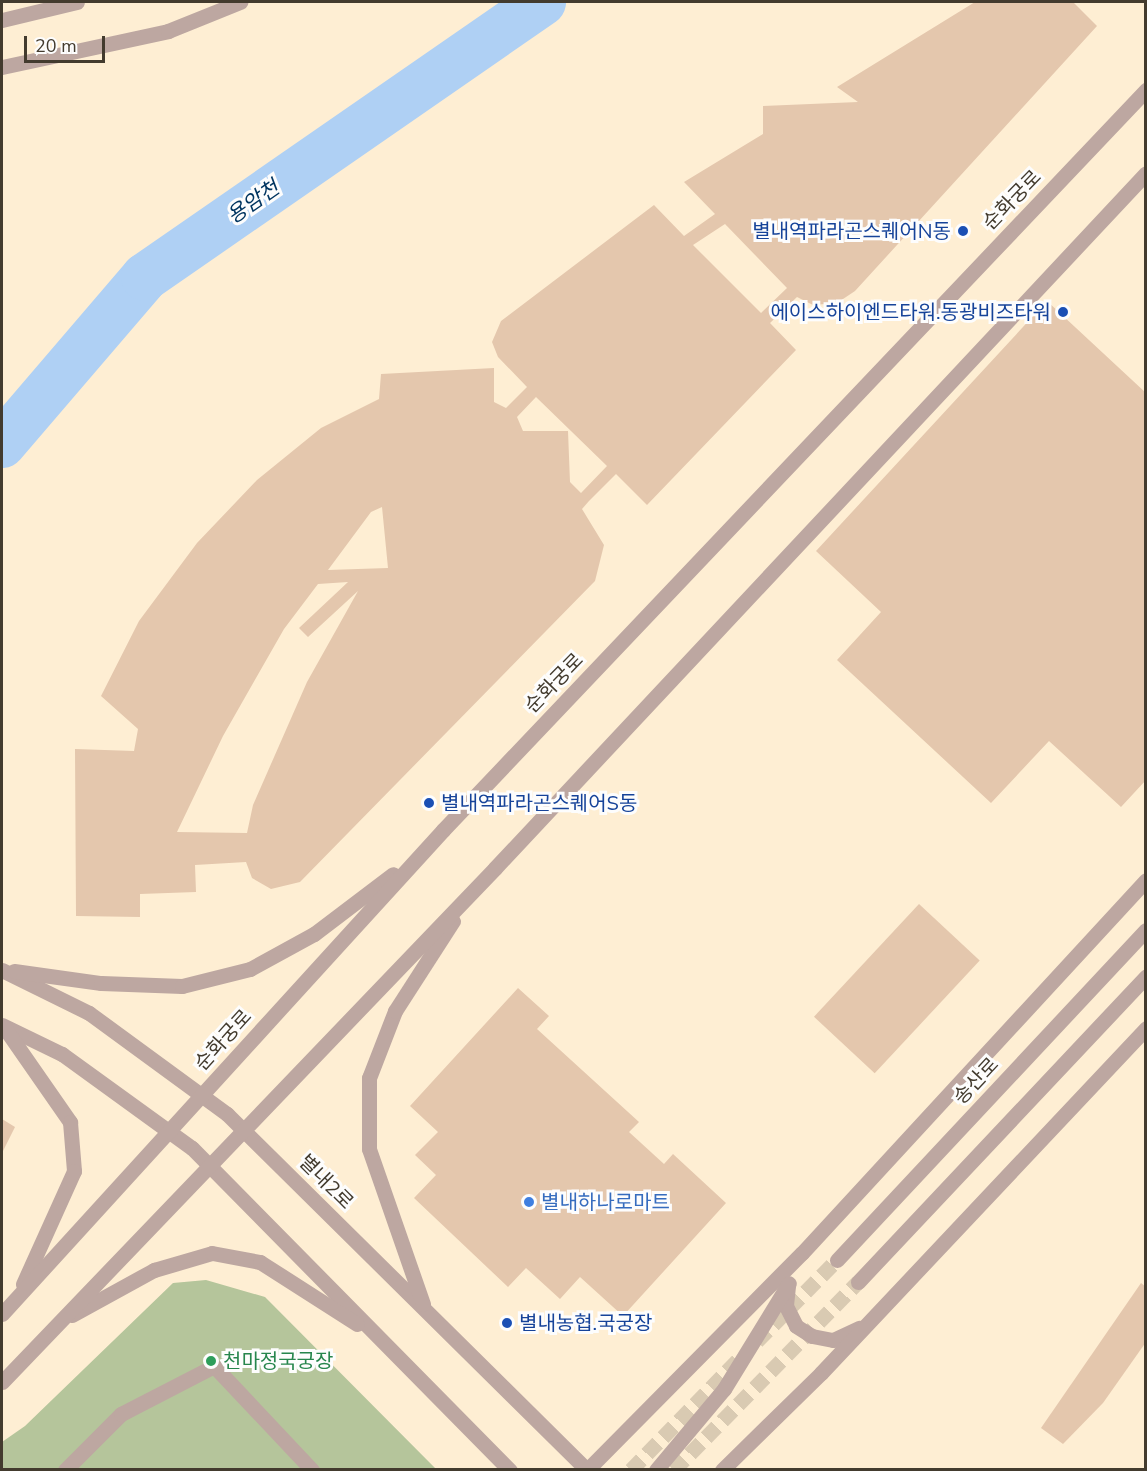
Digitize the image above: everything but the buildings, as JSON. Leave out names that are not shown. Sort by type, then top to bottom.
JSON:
[{"type":"street","points":[[2,20],[77,2]]},
{"type":"street","points":[[2,67],[168,31],[240,2]]},
{"type":"street","name":"순화궁로","points":[[2,1314],[424,850],[1146,90]]},
{"type":"street","points":[[2,1382],[473,890],[1146,173]]},
{"type":"street","points":[[2,970],[101,983],[182,986],[250,969],[314,934],[424,850]]},
{"type":"street","points":[[587,1470],[801,1253],[1146,880]]},
{"type":"street","points":[[425,1310],[369,1149],[369,1078],[395,1011],[473,890]]},
{"type":"street","name":"송산로","points":[[837,1260],[1146,930]]},
{"type":"street","name":"별내2로","points":[[2,970],[89,1013],[202,1096],[244,1131],[587,1470]]},
{"type":"street","points":[[858,1282],[1146,975]]},
{"type":"street","points":[[2,1025],[62,1054],[168,1131],[209,1166],[510,1470]]},
{"type":"street","points":[[2,1025],[69,1122],[74,1171],[18,1296]]},
{"type":"street","points":[[722,1470],[869,1323],[1146,1028]]},
{"type":"street","points":[[59,1322],[154,1270],[212,1252],[260,1262],[380,1339]]},
{"type":"street","points":[[656,1470],[724,1389],[789,1283],[801,1253]]},
{"type":"street","points":[[789,1283],[786,1306],[796,1326],[812,1336],[833,1341],[869,1323]]},
{"type":"street","points":[[65,1470],[121,1414],[214,1366],[312,1470]]},
{"type":"green space","name":"천마정국궁장","points":[[206,1280],[265,1297],[436,1469],[2,1470],[2,1442],[25,1426],[173,1283]]},
{"type":"waterway","name":"용암천","points":[[2,444],[145,277],[542,2]]},
{"type":"tunnel","points":[[757,1341],[837,1260]]},
{"type":"tunnel","points":[[674,1470],[858,1282]]},
{"type":"tunnel","points":[[631,1470],[738,1360]]},
{"type":"place","name":"별내역파라곤스퀘어N동","points":[[963,231]]},
{"type":"place","name":"에이스하이엔드타워.동광비즈타워","points":[[1063,312]]},
{"type":"place","name":"별내역파라곤스퀘어S동","points":[[429,803]]},
{"type":"place","name":"별내하나로마트","points":[[529,1202]]},
{"type":"place","name":"별내농협.국궁장","points":[[507,1323]]},
{"type":"place","name":"천마정국궁장","points":[[211,1361]]}]
